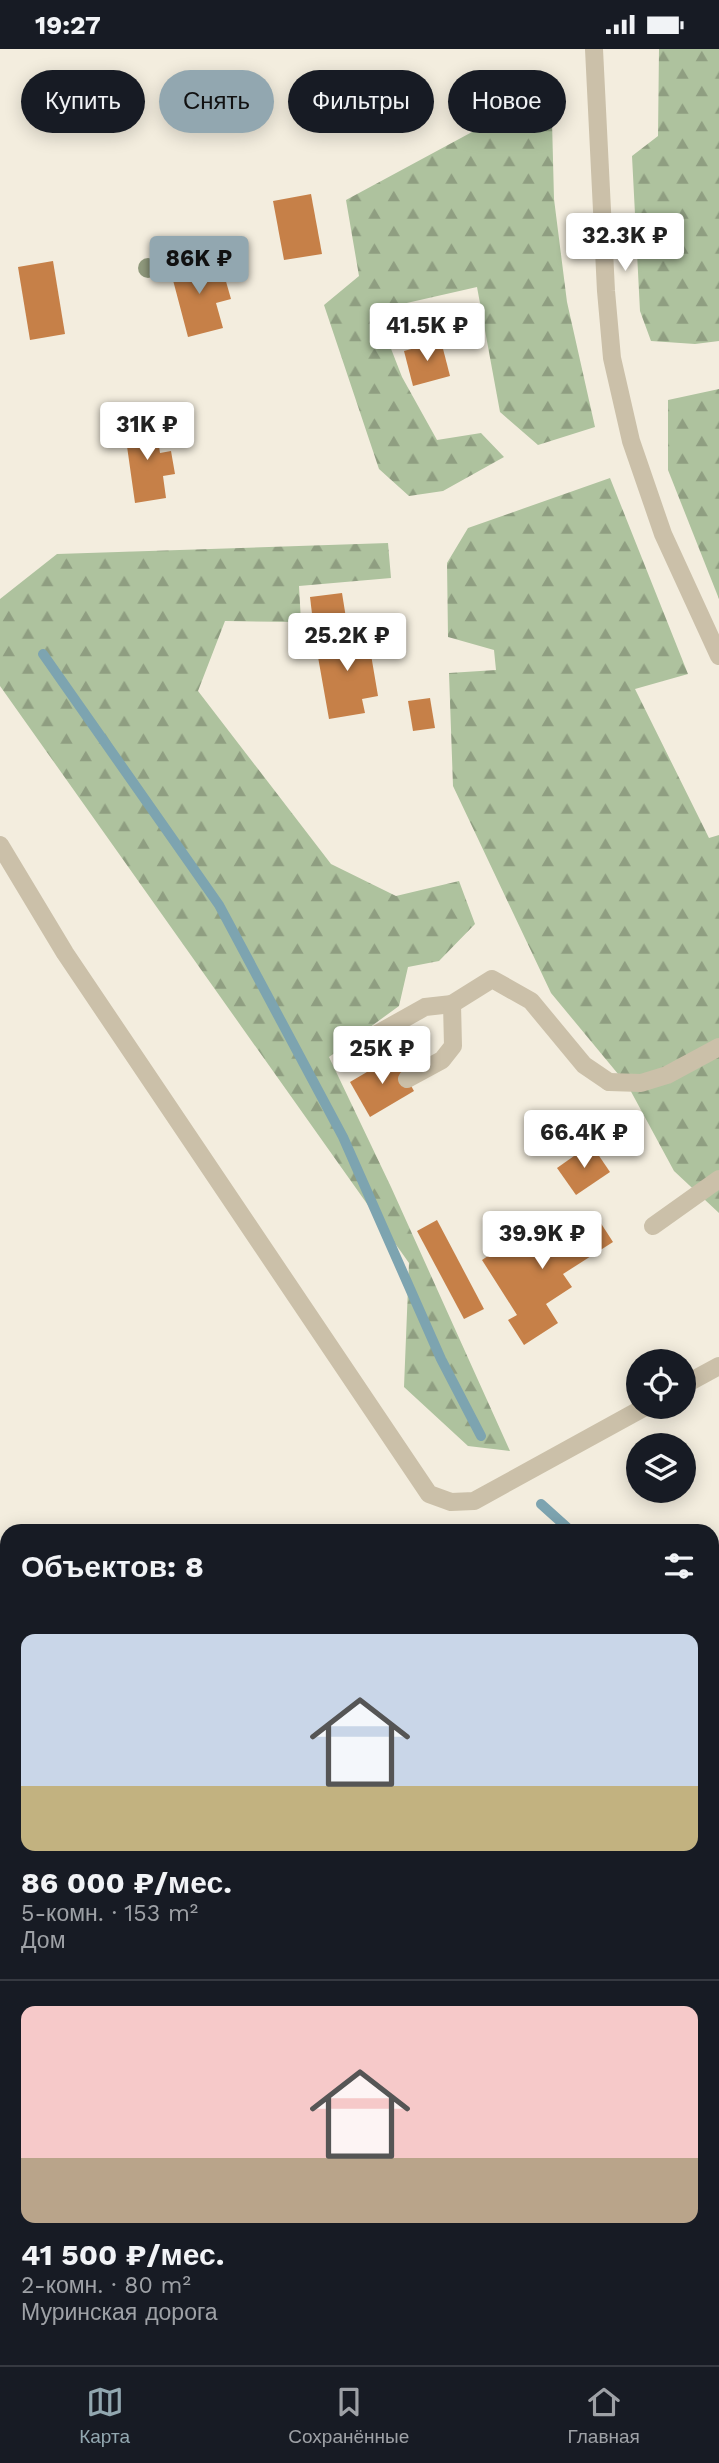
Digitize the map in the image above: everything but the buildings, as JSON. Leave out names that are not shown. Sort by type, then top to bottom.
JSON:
[{"type":"street","points":[[594,49],[612,358],[631,441],[663,534],[719,656]]},
{"type":"street","points":[[0,845],[65,953],[429,1494],[451,1502],[474,1501],[626,1417]]},
{"type":"street","points":[[360,1044],[425,1007],[452,1004],[492,979],[531,1001],[583,1065],[609,1082],[641,1083],[667,1075],[719,1047]]},
{"type":"street","points":[[407,1079],[442,1060],[453,1046],[452,1004]]},
{"type":"street","points":[[653,1226],[719,1179]]},
{"type":"street","points":[[696,1378],[719,1366]]},
{"type":"green space","points":[[659,49],[719,49],[719,341],[695,344],[651,341],[640,311],[632,156],[658,136]]},
{"type":"green space","points":[[470,133],[552,133],[554,199],[567,302],[595,427],[538,445],[500,412],[477,287],[376,310],[402,377],[437,440],[481,433],[504,457],[443,491],[409,496],[379,469],[324,305],[359,276],[346,200]]},
{"type":"green space","points":[[719,389],[719,599],[668,470],[668,400]]},
{"type":"green space","points":[[610,478],[688,674],[635,689],[709,838],[719,835],[719,1213],[674,1171],[628,1086],[551,993],[453,786],[449,673],[496,670],[494,650],[448,637],[447,563],[468,528]]},
{"type":"green space","points":[[388,543],[391,578],[299,586],[301,622],[225,621],[198,691],[331,864],[396,896],[459,881],[475,924],[439,961],[408,967],[399,1006],[329,1057],[510,1451],[468,1446],[404,1387],[409,1263],[0,686],[0,599],[57,554]]},
{"type":"waterway","points":[[43,654],[219,905],[343,1137],[441,1359],[481,1436]]},
{"type":"waterway","points":[[541,1504],[563,1524]]}]
